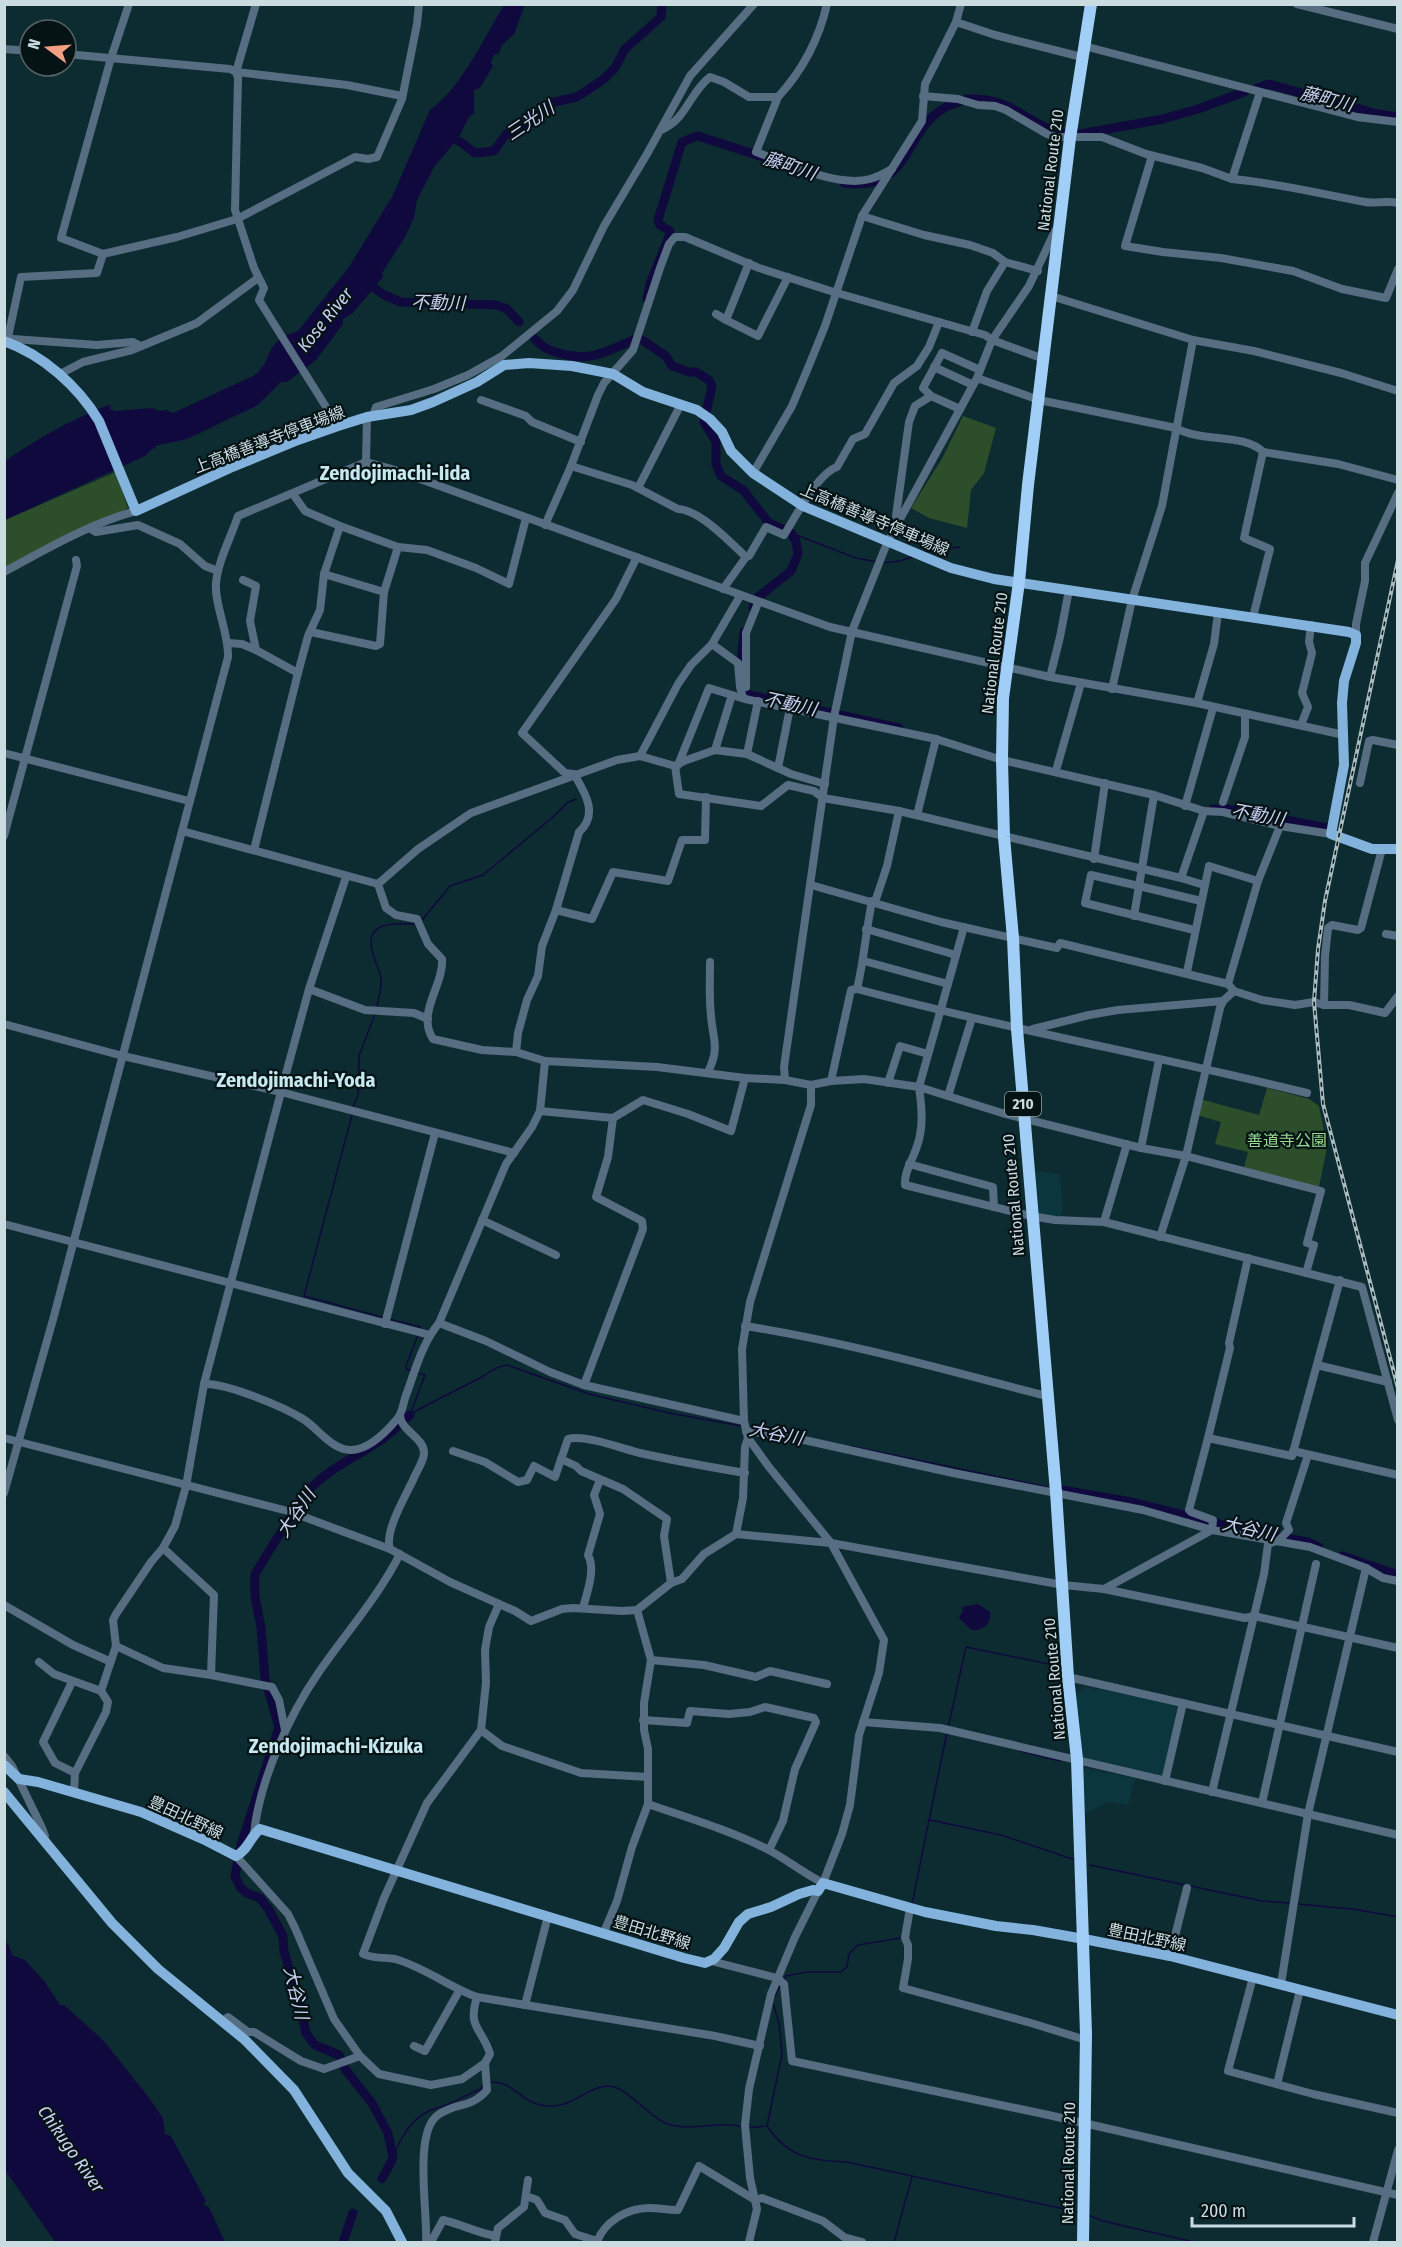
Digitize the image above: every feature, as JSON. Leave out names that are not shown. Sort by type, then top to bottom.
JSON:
[{"type":"highway","name":"National Route 210","points":[[1083,2242],[1086,2040],[1077,1759],[1068,1677],[1056,1492],[1031,1216],[1004,837],[1002,760],[1003,698],[1009,666],[1070,138],[1091,4]]},
{"type":"main road","points":[[6,342],[27,352],[60,374],[81,396],[99,421],[135,508]]},
{"type":"main road","name":"上高橋善導寺停車場線","points":[[135,508],[338,426],[370,417],[411,410],[433,402],[477,382],[504,365],[514,363],[572,366],[613,374],[643,392],[697,410],[710,419],[722,432],[731,451],[753,473],[803,506],[951,568],[994,579],[1311,625],[1356,635]]},
{"type":"main road","points":[[1356,635],[1356,643],[1344,681],[1342,703],[1344,765],[1331,834],[1372,849],[1398,849]]},
{"type":"main road","name":"豊田北野線","points":[[4,1765],[19,1779],[74,1792],[141,1812],[236,1856],[245,1849],[254,1834],[260,1829],[267,1830],[705,1963],[724,1948],[734,1930],[748,1914],[820,1887],[996,1926],[1033,1929],[1170,1956],[1398,2015]]},
{"type":"main road","points":[[4,1792],[112,1923],[135,1947],[260,2054],[294,2090],[348,2173],[386,2211],[403,2240]]},
{"type":"street","points":[[129,4],[111,58],[60,238],[103,254],[177,237],[237,219],[355,157],[368,159],[377,157],[402,96],[419,4]]},
{"type":"street","points":[[256,4],[236,72],[238,78],[235,194],[237,219],[258,278],[264,288],[260,296],[262,305],[338,426]]},
{"type":"street","points":[[366,462],[370,417],[376,406],[434,389],[468,375],[502,356],[557,311],[573,290],[604,226],[662,129],[690,76],[754,4]]},
{"type":"street","points":[[827,4],[819,33],[778,97],[756,152],[815,173],[845,180],[870,179],[892,170]]},
{"type":"street","points":[[753,473],[792,406],[825,327],[862,216],[922,122],[924,115],[922,96],[925,84],[956,22],[961,4]]},
{"type":"street","points":[[1297,4],[1398,29]]},
{"type":"street","points":[[956,22],[995,35],[1083,51],[1357,117],[1398,122]]},
{"type":"street","points":[[78,55],[230,69],[236,72],[347,85],[402,96]]},
{"type":"street","points":[[662,129],[678,119],[700,86],[710,77],[724,82],[749,97],[778,97]]},
{"type":"street","points":[[1232,179],[1260,92]]},
{"type":"street","points":[[922,96],[962,100],[1006,110],[1047,134],[1070,138],[1102,137],[1152,156],[1202,168],[1232,179],[1280,185],[1369,203],[1390,201],[1398,203]]},
{"type":"street","points":[[1152,156],[1125,246],[1221,258],[1293,271],[1342,289],[1386,298],[1398,269]]},
{"type":"street","points":[[862,216],[924,235],[970,244],[993,253],[1005,262],[1038,271]]},
{"type":"street","points":[[785,1080],[784,1067],[834,715],[852,631],[887,543],[977,378],[992,340],[1038,271],[1061,217]]},
{"type":"street","points":[[545,525],[572,466],[598,395],[604,383],[633,350],[645,319],[656,279],[672,239],[680,236],[788,277],[985,335],[992,340],[1044,359]]},
{"type":"street","points":[[6,342],[21,277],[97,273],[103,254]]},
{"type":"street","points":[[972,332],[987,291],[1005,262]]},
{"type":"street","points":[[726,320],[749,263]]},
{"type":"street","points":[[716,314],[758,336],[788,277]]},
{"type":"street","points":[[60,374],[83,362],[141,346],[197,323],[258,278]]},
{"type":"street","points":[[1051,296],[1194,340],[1341,373],[1398,391]]},
{"type":"street","points":[[723,589],[749,556],[766,527],[786,532],[819,480],[831,469],[837,467],[853,439],[865,434],[894,382],[917,366],[939,322]]},
{"type":"street","points":[[6,342],[13,339],[97,345],[133,342],[141,346]]},
{"type":"street","points":[[1112,690],[1132,600],[1162,506],[1194,340]]},
{"type":"street","points":[[960,409],[932,396],[923,388],[942,353],[977,378]]},
{"type":"street","points":[[934,367],[977,378],[1039,400],[1176,428],[1188,435],[1255,444],[1263,452],[1338,464],[1398,480]]},
{"type":"street","points":[[900,520],[896,516],[909,423],[915,406],[932,396]]},
{"type":"street","points":[[481,400],[526,416],[532,422],[581,442]]},
{"type":"street","points":[[638,488],[681,404]]},
{"type":"street","points":[[1253,617],[1270,549],[1244,538],[1263,452]]},
{"type":"street","points":[[4,1493],[74,1242],[228,657],[228,643],[215,585],[238,516],[366,462],[402,472],[758,603],[830,627],[1050,677],[1197,704],[1344,735]]},
{"type":"street","points":[[572,466],[638,488],[678,509],[686,509],[708,523],[746,557]]},
{"type":"street","points":[[1356,635],[1356,624],[1365,581],[1365,563],[1398,493]]},
{"type":"street","points":[[293,494],[305,511],[340,526],[398,548],[427,550],[509,584],[526,518]]},
{"type":"street","points":[[4,572],[135,508]]},
{"type":"street","points":[[90,529],[96,532],[138,525],[180,544],[205,566],[218,571]]},
{"type":"street","points":[[254,850],[298,673],[310,632],[321,610],[324,574],[340,526]]},
{"type":"street","points":[[310,632],[378,646],[384,592],[398,548]]},
{"type":"street","points":[[574,774],[565,773],[522,733],[616,599],[637,557]]},
{"type":"street","points":[[4,836],[77,566],[75,560]]},
{"type":"street","points":[[324,574],[384,592]]},
{"type":"street","points":[[243,579],[256,586],[250,621],[256,650]]},
{"type":"street","points":[[1050,677],[1069,590]]},
{"type":"street","points":[[640,756],[678,684],[712,644],[740,596]]},
{"type":"street","points":[[746,687],[746,633],[758,603]]},
{"type":"street","points":[[1197,704],[1214,644],[1218,613]]},
{"type":"street","points":[[1301,725],[1308,707],[1302,693],[1312,653],[1309,642],[1311,625]]},
{"type":"street","points":[[228,643],[243,644],[298,673]]},
{"type":"street","points":[[712,644],[738,663],[743,698]]},
{"type":"street","points":[[1057,767],[1081,683]]},
{"type":"street","points":[[1204,885],[917,815],[823,798],[814,791],[788,785],[761,806],[706,796],[679,794],[677,765],[709,688],[743,698],[834,715],[936,739],[1002,760],[1154,795],[1204,811],[1223,812],[1280,826],[1331,834]]},
{"type":"street","points":[[715,750],[732,695]]},
{"type":"street","points":[[747,754],[758,701]]},
{"type":"street","points":[[778,768],[790,708]]},
{"type":"street","points":[[1185,806],[1213,708]]},
{"type":"street","points":[[1223,802],[1245,737],[1245,714]]},
{"type":"street","points":[[917,815],[936,739]]},
{"type":"street","points":[[1360,783],[1369,741],[1398,745]]},
{"type":"street","points":[[378,884],[425,843],[471,813],[617,760],[640,756],[677,765],[715,750],[747,754],[791,774],[825,784]]},
{"type":"street","points":[[4,753],[189,801]]},
{"type":"street","points":[[516,1052],[518,1033],[527,1000],[538,976],[542,946],[556,910],[579,832],[585,826],[590,812],[586,794],[574,774]]},
{"type":"street","points":[[1094,859],[1105,783]]},
{"type":"street","points":[[1134,916],[1154,795]]},
{"type":"street","points":[[556,910],[592,919],[613,872],[668,880],[682,840],[705,840],[706,796]]},
{"type":"street","points":[[857,989],[864,961],[866,929],[887,866],[898,811]]},
{"type":"street","points":[[1180,878],[1204,811]]},
{"type":"street","points":[[1228,984],[1258,881],[1280,826]]},
{"type":"street","points":[[182,831],[378,884]]},
{"type":"street","points":[[1324,1005],[1324,956],[1328,928],[1332,925],[1358,930],[1361,928],[1382,849]]},
{"type":"street","points":[[1187,972],[1209,866],[1258,881]]},
{"type":"street","points":[[1194,930],[1085,903],[1091,874],[1201,901]]},
{"type":"street","points":[[101,1691],[109,1661],[116,1646],[113,1628],[116,1614],[151,1562],[164,1548],[175,1526],[186,1486],[204,1384],[309,989],[346,876]]},
{"type":"street","points":[[378,884],[386,908],[400,917],[417,919],[428,944],[442,959],[441,973],[428,1019],[428,1030],[433,1039],[482,1050],[516,1052],[545,1061],[708,1072],[811,1085],[864,1079],[918,1087],[977,1106],[1321,1191],[1306,1243],[1314,1245],[1306,1273]]},
{"type":"street","points":[[811,885],[964,927],[1057,948],[1060,943],[1187,972],[1228,984],[1234,991],[1262,1000],[1295,1005],[1314,1002],[1324,1005],[1349,1005],[1384,1013],[1398,996]]},
{"type":"street","points":[[964,927],[918,1087],[922,1104],[921,1127],[917,1148],[905,1178],[905,1185],[1031,1216],[1055,1220],[1104,1222],[1362,1287],[1398,1420]]},
{"type":"street","points":[[866,929],[956,955]]},
{"type":"street","points":[[1386,934],[1398,936]]},
{"type":"street","points":[[864,961],[948,984]]},
{"type":"street","points":[[708,1072],[715,1059],[715,1036],[711,1017],[710,962]]},
{"type":"street","points":[[309,989],[365,1010],[414,1013],[428,1019]]},
{"type":"street","points":[[831,1081],[851,990],[857,989],[941,1012],[1159,1060],[1206,1068],[1307,1093]]},
{"type":"street","points":[[1017,1029],[1038,1029],[1089,1015],[1118,1010],[1223,1000],[1234,991]]},
{"type":"street","points":[[1160,1237],[1186,1156],[1209,1048],[1223,1000]]},
{"type":"street","points":[[948,1096],[972,1018]]},
{"type":"street","points":[[4,1024],[123,1056],[281,1092],[514,1153]]},
{"type":"street","points":[[888,1083],[900,1046],[928,1054]]},
{"type":"street","points":[[1141,1148],[1159,1060]]},
{"type":"street","points":[[204,1384],[212,1383],[230,1388],[301,1417],[313,1425],[322,1437],[353,1450],[374,1440],[400,1416],[417,1365],[430,1335],[439,1323],[506,1164],[532,1127],[540,1111],[545,1061]]},
{"type":"street","points":[[540,1111],[614,1118],[643,1100],[731,1131],[745,1078]]},
{"type":"street","points":[[749,2242],[756,2200],[750,2178],[745,2125],[749,2089],[771,1994],[842,1834],[850,1805],[862,1722],[879,1673],[884,1640],[831,1543],[769,1467],[747,1434],[744,1421],[742,1349],[745,1326],[760,1268],[792,1172],[811,1105],[811,1085]]},
{"type":"street","points":[[584,1385],[643,1229],[642,1221],[596,1197],[608,1157],[614,1118]]},
{"type":"street","points":[[385,1324],[435,1133]]},
{"type":"street","points":[[1104,1222],[1127,1144]]},
{"type":"street","points":[[909,1164],[993,1187],[994,1208]]},
{"type":"street","points":[[482,1220],[556,1255]]},
{"type":"street","points":[[4,1224],[430,1335]]},
{"type":"street","points":[[1212,1530],[1213,1520],[1189,1510],[1230,1348],[1229,1343],[1248,1258]]},
{"type":"street","points":[[1208,1438],[1292,1456],[1340,1280]]},
{"type":"street","points":[[439,1323],[486,1341],[550,1372],[584,1385],[744,1421]]},
{"type":"street","points":[[745,1326],[791,1333],[866,1350],[1047,1396]]},
{"type":"street","points":[[1317,1365],[1389,1382]]},
{"type":"street","points":[[390,1549],[387,1542],[392,1526],[424,1457],[421,1443],[402,1424],[400,1416]]},
{"type":"street","points":[[747,1434],[795,1438],[953,1473],[1143,1510],[1212,1530],[1280,1540],[1310,1547],[1366,1568],[1383,1578],[1398,1581]]},
{"type":"street","points":[[736,1534],[743,1498],[747,1434]]},
{"type":"street","points":[[453,1451],[485,1462],[518,1482],[526,1480],[534,1467],[555,1477],[568,1439],[574,1437],[605,1442],[646,1454],[745,1473]]},
{"type":"street","points":[[4,1438],[288,1511],[390,1549],[450,1582],[500,1604],[531,1621],[562,1609],[637,1610],[671,1583],[682,1579],[704,1554],[736,1534],[831,1543],[1062,1585],[1104,1589],[1245,1618],[1254,1616],[1398,1648]]},
{"type":"street","points":[[1293,1451],[1398,1475]]},
{"type":"street","points":[[1256,1538],[1268,1544],[1280,1540],[1289,1530],[1286,1523],[1308,1455]]},
{"type":"street","points":[[561,1459],[623,1490],[666,1519],[664,1536],[671,1583]]},
{"type":"street","points":[[584,1608],[592,1569],[592,1562],[588,1555],[600,1514],[594,1495],[600,1480]]},
{"type":"street","points":[[1104,1589],[1212,1530]]},
{"type":"street","points":[[1212,1792],[1254,1616],[1268,1544]]},
{"type":"street","points":[[164,1548],[214,1595],[211,1675]]},
{"type":"street","points":[[254,1834],[270,1769],[293,1714],[318,1674],[383,1585],[400,1554]]},
{"type":"street","points":[[1262,1803],[1316,1564]]},
{"type":"street","points":[[1281,1984],[1308,1814],[1366,1568]]},
{"type":"street","points":[[500,1604],[489,1627],[485,1650],[486,1683],[481,1730],[427,1803],[363,1954],[394,1959],[477,1997],[715,2036],[760,2046]]},
{"type":"street","points":[[4,1605],[73,1645],[109,1661]]},
{"type":"street","points":[[604,1932],[617,1901],[632,1847],[648,1804],[648,1749],[643,1720],[651,1660],[637,1610]]},
{"type":"street","points":[[116,1646],[163,1668],[272,1688],[279,1700],[285,1732]]},
{"type":"street","points":[[651,1660],[704,1665],[756,1677],[770,1671],[827,1684]]},
{"type":"street","points":[[39,1662],[54,1674],[101,1691],[108,1702],[106,1712],[75,1773],[74,1792]]},
{"type":"street","points":[[1068,1677],[1398,1752]]},
{"type":"street","points":[[72,1682],[43,1742],[55,1763],[75,1773]]},
{"type":"street","points":[[1165,1781],[1184,1703]]},
{"type":"street","points":[[643,1720],[687,1723],[690,1711],[729,1714],[750,1712],[765,1707],[814,1718],[816,1722],[795,1770],[783,1821],[769,1850]]},
{"type":"street","points":[[862,1722],[940,1728],[1398,1835]]},
{"type":"street","points":[[481,1730],[502,1746],[581,1773],[648,1777]]},
{"type":"street","points":[[4,1756],[19,1779],[45,1836],[43,1840]]},
{"type":"street","points":[[648,1804],[746,1839],[769,1850],[820,1887]]},
{"type":"street","points":[[236,1856],[288,1914],[334,2019],[360,2056],[379,2074],[431,2085],[462,2079],[485,2063],[490,2054],[474,2022],[473,2011],[477,1997]]},
{"type":"street","points":[[1170,1956],[1187,1888]]},
{"type":"street","points":[[909,1908],[905,1938],[908,1945],[908,1959],[903,1988],[1086,2040]]},
{"type":"street","points":[[525,2005],[548,1916]]},
{"type":"street","points":[[711,1960],[777,1978],[784,1984],[792,2061],[1086,2123],[1398,2195]]},
{"type":"street","points":[[1253,1977],[1228,2071],[1313,2094],[1398,2113]]},
{"type":"street","points":[[414,2046],[425,2051],[459,1990]]},
{"type":"street","points":[[1277,2084],[1300,1990]]},
{"type":"street","points":[[222,2021],[228,2017],[248,2032],[254,2032],[301,2061],[324,2069],[360,2056]]},
{"type":"street","points":[[425,2240],[423,2176],[425,2143],[429,2127],[436,2116],[448,2109],[479,2100],[487,2090],[485,2063]]},
{"type":"street","points":[[1373,2242],[1398,2150]]},
{"type":"street","points":[[526,2196],[537,2200],[545,2212],[565,2220],[575,2234],[597,2242],[607,2226],[623,2214],[651,2208],[678,2210],[699,2166],[756,2200],[762,2198],[823,2221],[844,2237],[862,2242]]},
{"type":"street","points":[[431,2242],[443,2220],[457,2223],[495,2239],[498,2228],[524,2207],[528,2180]]},
{"type":"shaded area","points":[[1032,1170],[1060,1174],[1063,1210],[1060,1218],[1037,1215]]},
{"type":"shaded area","points":[[1085,1687],[1180,1705],[1164,1778],[1080,1757],[1075,1696]]},
{"type":"shaded area","points":[[1080,1768],[1135,1778],[1128,1805],[1107,1802],[1083,1815]]},
{"type":"green space","points":[[963,416],[996,428],[984,473],[971,490],[967,528],[929,518],[911,508],[943,457]]},
{"type":"green space","points":[[116,472],[128,508],[5,576],[5,520]]},
{"type":"green space","name":"善道寺公園","points":[[1267,1088],[1309,1099],[1319,1106],[1327,1147],[1319,1187],[1244,1168],[1248,1152],[1215,1144],[1221,1122],[1197,1115],[1200,1099],[1259,1115]]},
{"type":"water","name":"Kose River","points":[[504,5],[525,5],[514,34],[502,45],[499,53],[494,55],[491,63],[493,66],[480,88],[474,90],[474,113],[469,117],[459,137],[434,167],[417,200],[414,217],[405,237],[382,273],[383,277],[352,314],[343,319],[343,324],[316,360],[287,382],[281,382],[258,405],[187,439],[155,446],[156,448],[145,456],[5,520],[4,462],[67,424],[106,406],[111,405],[110,409],[115,411],[153,408],[173,413],[255,375],[274,345],[298,331],[349,267],[393,195],[430,110],[441,101],[462,76]]},
{"type":"water","points":[[978,1604],[990,1612],[989,1620],[983,1628],[971,1630],[959,1618],[963,1611],[962,1607]]},
{"type":"water","name":"Chikugo River","points":[[5,1942],[9,1945],[12,1955],[25,1960],[45,1982],[60,2005],[64,2005],[103,2040],[150,2099],[163,2118],[165,2134],[171,2136],[206,2201],[203,2204],[209,2207],[225,2242],[55,2242],[5,2170]]},
{"type":"waterway","name":"三光川","points":[[447,135],[475,153],[494,151],[506,134],[527,125],[554,102],[577,97],[604,79],[615,68],[625,49],[661,17],[662,4]]},
{"type":"waterway","name":"藤町川","points":[[1257,88],[1269,84],[1378,114],[1398,117]]},
{"type":"waterway","name":"藤町川","points":[[1075,135],[1163,119],[1244,92]]},
{"type":"waterway","name":"藤町川","points":[[844,183],[868,183],[885,177],[907,154],[925,124],[938,112],[966,99],[984,100],[1010,107],[1041,125],[1066,134]]},
{"type":"waterway","name":"藤町川","points":[[647,299],[650,284],[670,234],[670,231],[660,225],[658,220],[682,142],[698,136],[763,157]]},
{"type":"waterway","name":"不動川","points":[[365,281],[384,295],[401,302],[496,305],[507,309],[519,322]]},
{"type":"waterway","name":"不動川","points":[[535,339],[552,351],[580,357],[599,354],[635,339]]},
{"type":"waterway","name":"不動川","points":[[642,340],[666,356],[672,366],[696,372],[709,380],[712,386],[704,422],[716,442],[716,464],[721,476],[743,490],[769,523],[791,533],[796,541],[798,554],[791,571],[757,598],[753,608]]},
{"type":"waterway","points":[[791,533],[856,558],[877,562]]},
{"type":"waterway","points":[[925,552],[960,547]]},
{"type":"waterway","points":[[882,563],[912,557]]},
{"type":"waterway","name":"不動川","points":[[744,632],[741,665],[745,694],[899,728]]},
{"type":"waterway","points":[[422,920],[450,886],[483,875],[567,803],[576,799]]},
{"type":"waterway","name":"不動川","points":[[1213,809],[1227,809],[1328,828]]},
{"type":"waterway","points":[[377,1006],[381,981],[372,950],[373,933],[391,924],[415,924]]},
{"type":"waterway","points":[[353,1107],[358,1096],[359,1056],[375,1014]]},
{"type":"waterway","points":[[352,1115],[304,1296],[385,1318]]},
{"type":"waterway","points":[[389,1319],[420,1327],[419,1330]]},
{"type":"waterway","points":[[413,1371],[406,1369],[406,1366],[418,1335]]},
{"type":"waterway","name":"大谷川","points":[[411,1414],[495,1369],[507,1365],[589,1394],[669,1413],[742,1426]]},
{"type":"waterway","points":[[410,1415],[425,1375],[417,1373]]},
{"type":"waterway","name":"大谷川","points":[[382,2179],[393,2158],[388,2133],[372,2103],[345,2069],[339,2055],[315,2045],[306,2033],[284,1952],[283,1936],[260,1898],[247,1893],[240,1887],[235,1876],[241,1845],[279,1727],[265,1679],[261,1627],[255,1597],[255,1574],[304,1495],[313,1485],[385,1437],[410,1415]]},
{"type":"waterway","name":"大谷川","points":[[750,1427],[772,1431]]},
{"type":"waterway","name":"大谷川","points":[[850,1446],[1047,1487]]},
{"type":"waterway","name":"大谷川","points":[[1062,1490],[1132,1502],[1248,1531],[1308,1542],[1319,1547]]},
{"type":"waterway","name":"大谷川","points":[[1343,1556],[1398,1575]]},
{"type":"waterway","points":[[948,1728],[966,1647],[1053,1665]]},
{"type":"waterway","points":[[912,1904],[947,1732]]},
{"type":"waterway","points":[[1020,1751],[1060,1761]]},
{"type":"waterway","points":[[930,1820],[1001,1835],[1075,1860]]},
{"type":"waterway","points":[[1090,1865],[1262,1901],[1290,1903]]},
{"type":"waterway","points":[[1297,1904],[1353,1909],[1398,1917]]},
{"type":"waterway","points":[[784,1980],[786,1976],[807,1972],[841,1972],[847,1967],[849,1954],[858,1945],[901,1938]]},
{"type":"waterway","points":[[774,1998],[781,1984]]},
{"type":"waterway","points":[[773,2003],[779,2023],[782,2054],[767,2126],[784,2145],[802,2156],[847,2162],[1078,2212]]},
{"type":"waterway","points":[[490,2082],[498,2082],[530,2101],[547,2106],[564,2104],[600,2087],[614,2087],[622,2090],[665,2123],[685,2127],[725,2125],[743,2127]]},
{"type":"waterway","points":[[393,2158],[402,2137],[417,2119],[481,2089],[483,2084]]},
{"type":"waterway","points":[[747,2128],[766,2126]]},
{"type":"waterway","points":[[894,2242],[912,2177]]},
{"type":"waterway","name":"大谷川","points":[[343,2242],[353,2213]]},
{"type":"waterway","points":[[1088,2215],[1103,2221],[1194,2242]]},
{"type":"railway","points":[[1398,560],[1325,901],[1314,1002],[1323,1104],[1398,1388]]},
{"type":"district","name":"Zendojimachi-Iida","points":[[395,473]]},
{"type":"district","name":"Zendojimachi-Yoda","points":[[296,1080]]},
{"type":"district","name":"Zendojimachi-Kizuka","points":[[336,1746]]}]
